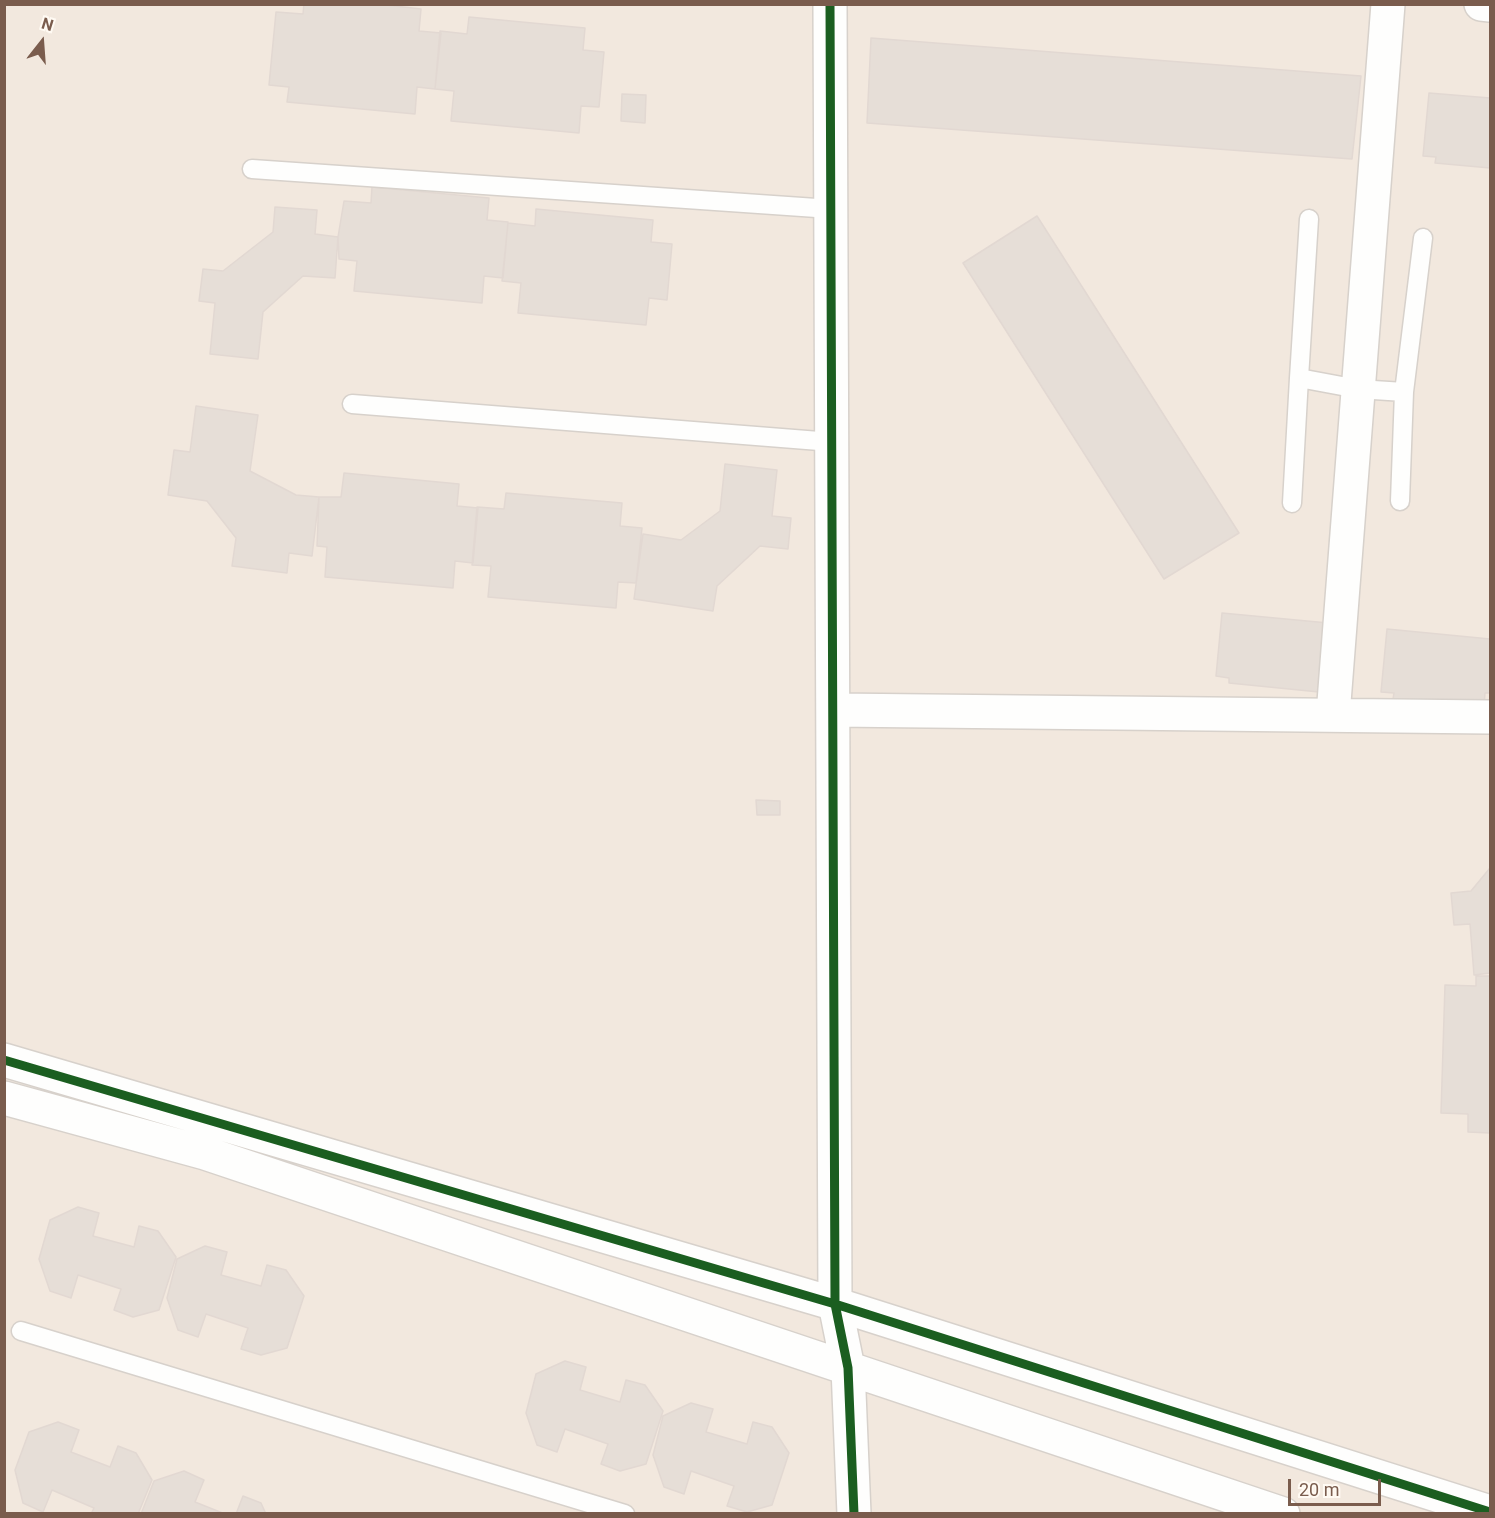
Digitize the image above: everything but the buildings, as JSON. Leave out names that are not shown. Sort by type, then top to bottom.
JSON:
[{"type":"street","points":[[830,4],[835,1304],[848,1368],[854,1514]]},
{"type":"street","points":[[1333,715],[1388,4]]},
{"type":"street","points":[[1481,4],[1491,5]]},
{"type":"street","points":[[834,710],[1491,717]]},
{"type":"street","points":[[4,1060],[835,1304],[1491,1512]]},
{"type":"street","points":[[4,1098],[205,1153],[1283,1514]]},
{"type":"lane","points":[[252,169],[831,209]]},
{"type":"lane","points":[[1292,503],[1309,219]]},
{"type":"lane","points":[[1400,501],[1404,392],[1423,238]]},
{"type":"lane","points":[[1299,378],[1358,389],[1404,392]]},
{"type":"lane","points":[[352,404],[832,442]]},
{"type":"lane","points":[[21,1331],[626,1514]]},
{"type":"shaded area","points":[[5,5],[1490,5],[1490,1513],[5,1513]]},
{"type":"cycle path","points":[[830,4],[835,1304],[848,1368],[854,1514]]},
{"type":"cycle path","points":[[4,1060],[835,1304],[1490,1512]]}]
